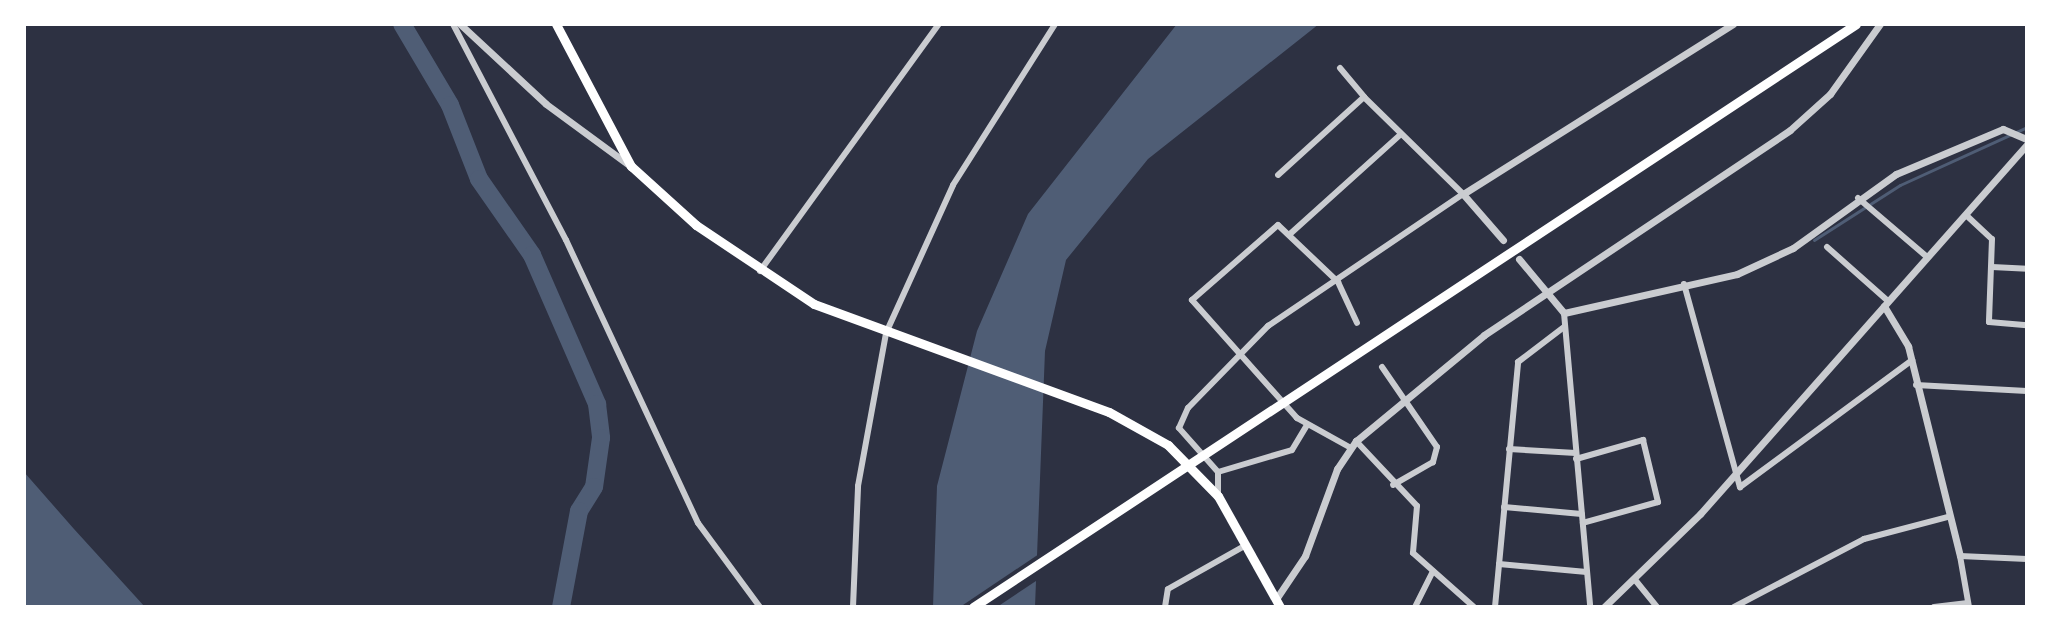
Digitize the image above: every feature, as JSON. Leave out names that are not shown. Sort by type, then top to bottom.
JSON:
[{"type":"highway","points":[[556,24],[631,166],[760,271],[814,304],[891,335],[1109,412],[1168,445],[1218,496],[1278,603]]},
{"type":"highway","points":[[973,607],[1856,24]]},
{"type":"street","points":[[453,24],[566,240],[698,523],[760,607]]},
{"type":"street","points":[[460,24],[588,140],[631,166]]},
{"type":"street","points":[[760,271],[939,24]]},
{"type":"street","points":[[853,607],[858,486],[891,335],[953,185],[1055,24]]},
{"type":"street","points":[[1218,496],[1218,472],[1180,422],[1236,354],[1463,194],[1733,24]]},
{"type":"street","points":[[1268,607],[1278,603],[1305,556],[1353,444],[1401,401],[1631,231],[1790,130],[1830,94],[1880,24]]},
{"type":"street","points":[[1340,68],[1399,136],[1463,194],[1503,240]]},
{"type":"street","points":[[1278,175],[1364,97]]},
{"type":"street","points":[[1564,313],[1778,257],[1858,198],[2003,129],[2027,142],[1966,215],[1731,477],[1636,581],[1604,607]]},
{"type":"street","points":[[1290,234],[1399,136]]},
{"type":"street","points":[[1858,198],[1927,257]]},
{"type":"street","points":[[1966,215],[1992,239],[1989,322],[2027,325]]},
{"type":"street","points":[[1357,323],[1338,282],[1290,234],[1272,225],[1194,294],[1194,307],[1307,425],[1353,444],[1417,506],[1411,548],[1474,607]]},
{"type":"street","points":[[1827,247],[1886,304],[1912,360],[1947,517],[1960,556],[1968,605],[1934,607]]},
{"type":"street","points":[[1519,259],[1546,296],[1564,313],[1590,607]]},
{"type":"street","points":[[1992,267],[2027,269]]},
{"type":"street","points":[[1684,284],[1731,477],[1743,487],[1912,360]]},
{"type":"street","points":[[1495,607],[1518,362],[1564,327]]},
{"type":"street","points":[[1382,367],[1401,401],[1437,447],[1433,462],[1393,485]]},
{"type":"street","points":[[1916,385],[2027,391]]},
{"type":"street","points":[[1218,472],[1292,450],[1307,425]]},
{"type":"street","points":[[1509,449],[1576,456],[1643,440],[1658,502],[1583,523]]},
{"type":"street","points":[[1504,507],[1582,514]]},
{"type":"street","points":[[1734,607],[1864,539],[1947,517]]},
{"type":"street","points":[[1165,607],[1168,589],[1246,545]]},
{"type":"street","points":[[1960,556],[2027,559]]},
{"type":"street","points":[[1499,564],[1587,572]]},
{"type":"street","points":[[1415,607],[1433,571]]},
{"type":"street","points":[[1636,581],[1657,607]]},
{"type":"water","points":[[1177,24],[1319,24],[1148,159],[1066,260],[1045,351],[1035,607],[933,607],[937,486],[977,331],[1028,214]]},
{"type":"water","points":[[24,472],[74,529],[145,607],[24,607]]},
{"type":"pier","points":[[1039,554],[1039,579],[997,607],[960,607]]},
{"type":"waterway","points":[[402,24],[450,105],[479,179],[532,255],[597,404],[601,438],[594,487],[579,511],[561,607]]},
{"type":"waterway","points":[[1814,240],[1900,185],[2027,127]]}]
